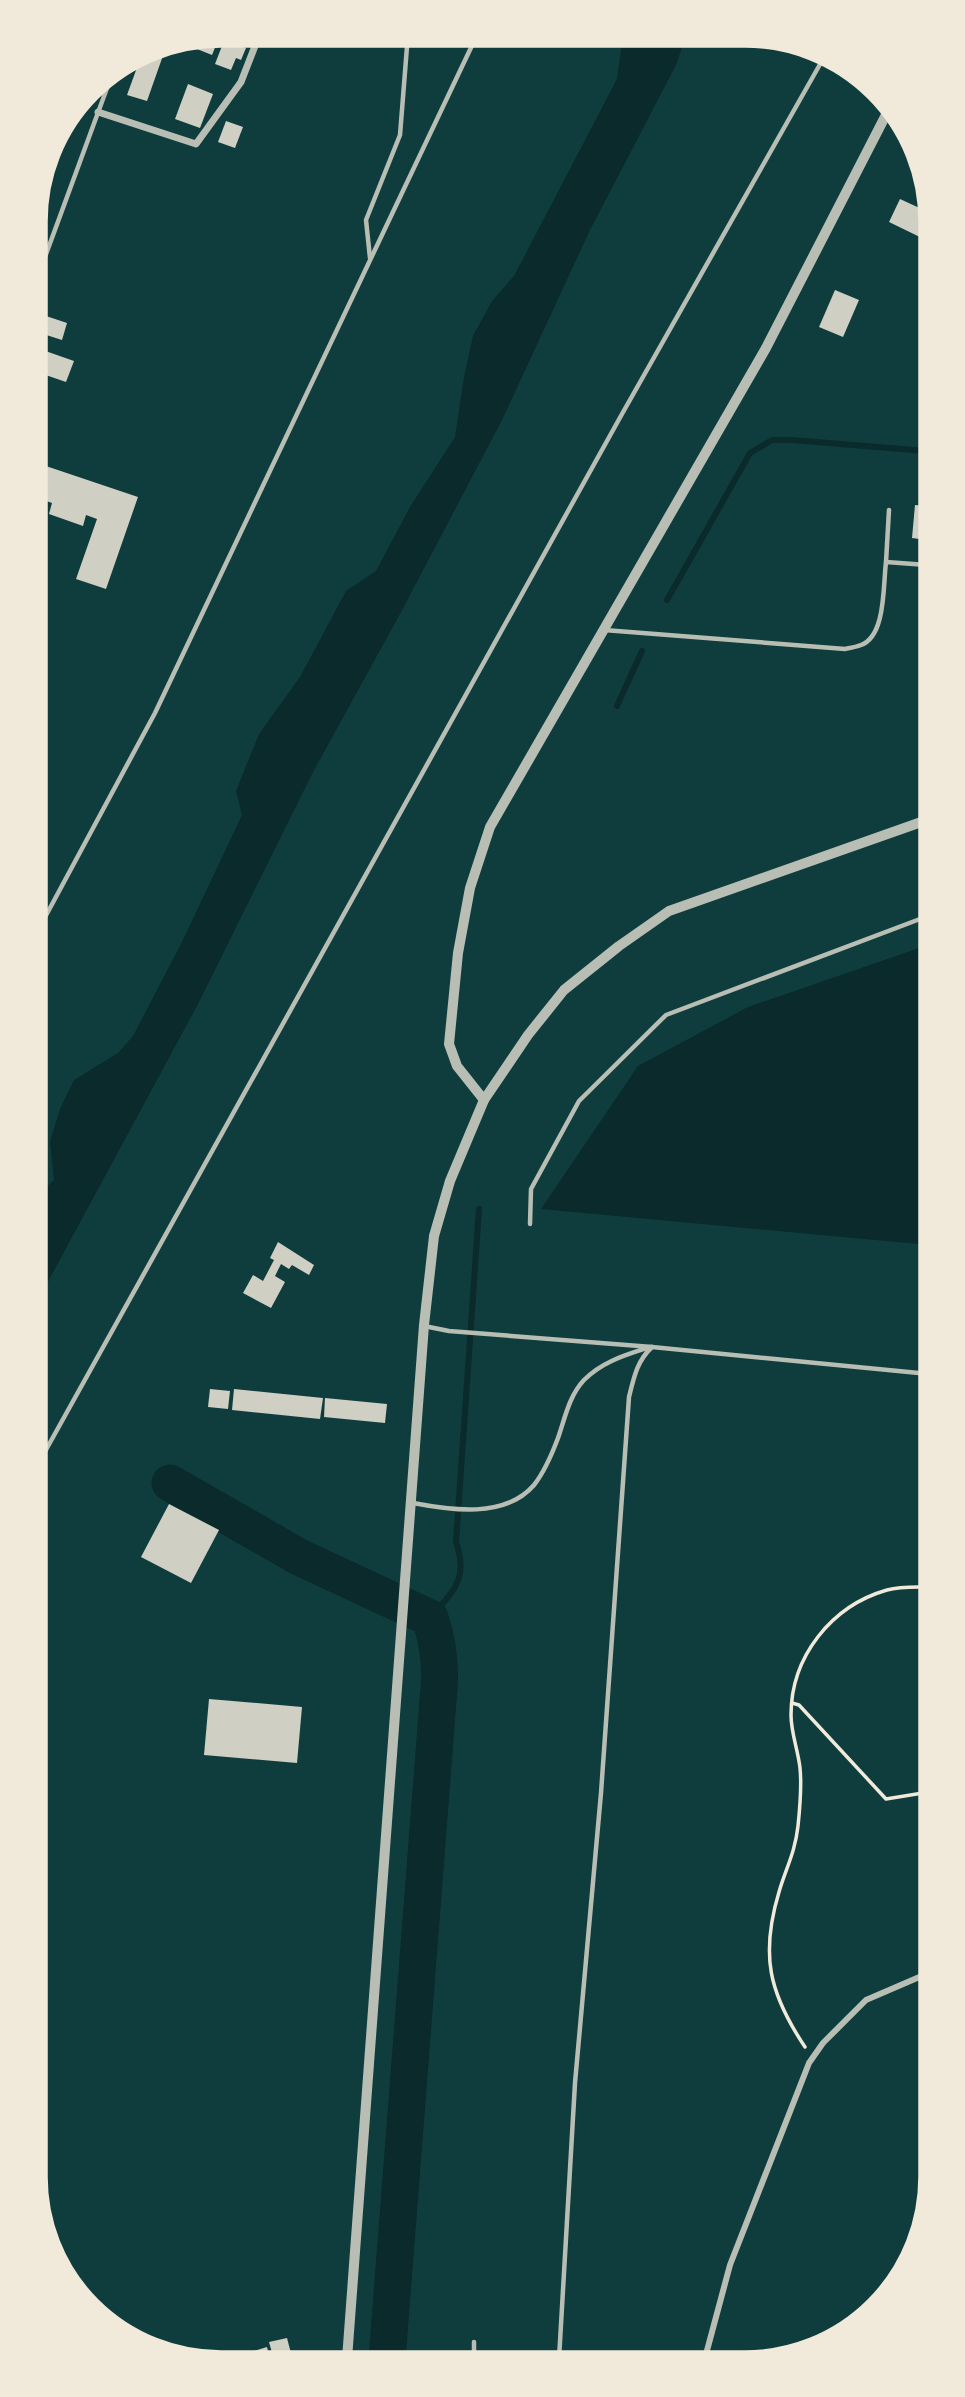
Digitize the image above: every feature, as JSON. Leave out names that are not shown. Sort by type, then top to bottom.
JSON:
[{"type":"street","points":[[98,112],[196,144],[241,82],[255,46]]},
{"type":"street","points":[[484,1100],[457,1066],[449,1044],[458,953],[470,888],[490,827],[766,348],[885,117]]},
{"type":"street","points":[[348,2352],[424,1325],[434,1236],[450,1181],[484,1100],[528,1035],[564,990],[619,946],[669,911],[920,823]]},
{"type":"street","points":[[707,2352],[730,2265],[799,2082],[813,2057],[823,2043],[866,2000],[919,1977]]},
{"type":"lane","points":[[370,259],[366,220],[400,135],[407,46]]},
{"type":"lane","points":[[46,915],[155,713],[472,46]]},
{"type":"lane","points":[[46,1450],[615,426],[821,64]]},
{"type":"lane","points":[[46,254],[107,87]]},
{"type":"lane","points":[[603,630],[845,649],[863,645],[873,637],[880,625],[889,510]]},
{"type":"lane","points":[[886,562],[920,564]]},
{"type":"lane","points":[[530,1224],[531,1189],[579,1101],[666,1016],[920,919]]},
{"type":"lane","points":[[424,1325],[449,1331],[652,1347],[919,1373]]},
{"type":"lane","points":[[412,1503],[485,1509],[514,1500],[533,1487],[547,1465],[570,1400],[582,1382],[610,1361],[652,1347]]},
{"type":"lane","points":[[559,2352],[575,2083],[600,1806],[629,1397],[642,1356],[652,1347]]},
{"type":"lane","points":[[474,2342],[474,2352]]},
{"type":"path","points":[[813,2057],[789,2023],[778,2001],[768,1950],[779,1889],[791,1864],[797,1836],[800,1768],[791,1717],[797,1676],[806,1654],[825,1626],[852,1605],[887,1590],[919,1588]]},
{"type":"path","points":[[792,1703],[799,1705],[886,1799],[919,1794]]},
{"type":"water","points":[[622,46],[683,46],[676,65],[590,230],[502,420],[313,772],[198,1004],[46,1285],[46,1188],[54,1180],[50,1141],[60,1109],[74,1080],[118,1053],[133,1036],[182,942],[242,815],[236,791],[259,734],[300,677],[346,591],[376,571],[410,507],[455,437],[473,336],[492,301],[514,276],[617,79]]},
{"type":"water","points":[[920,948],[919,1244],[541,1209],[638,1066],[748,1007]]},
{"type":"building","points":[[216,46],[212,55],[194,48]]},
{"type":"building","points":[[222,46],[246,48],[241,60],[236,58],[231,70],[215,64]]},
{"type":"building","points":[[163,55],[147,101],[127,95],[137,67]]},
{"type":"building","points":[[188,84],[213,94],[200,128],[175,119]]},
{"type":"building","points":[[226,121],[243,127],[235,148],[218,142]]},
{"type":"building","points":[[900,199],[919,208],[920,237],[889,222]]},
{"type":"building","points":[[835,290],[859,300],[843,337],[819,327]]},
{"type":"building","points":[[46,316],[67,323],[62,340],[46,335]]},
{"type":"building","points":[[46,351],[74,361],[66,382],[46,375]]},
{"type":"building","points":[[46,466],[138,497],[106,589],[76,579],[97,519],[86,515],[83,526],[49,514],[52,503],[46,501]]},
{"type":"building","points":[[915,505],[920,505],[920,539],[912,538]]},
{"type":"building","points":[[278,1242],[314,1265],[309,1275],[292,1265],[289,1269],[281,1264],[275,1276],[285,1282],[271,1308],[243,1293],[253,1275],[263,1281],[274,1260],[270,1258]]},
{"type":"building","points":[[210,1389],[230,1391],[228,1409],[208,1407]]},
{"type":"building","points":[[234,1389],[323,1398],[320,1419],[232,1410]]},
{"type":"building","points":[[325,1398],[387,1404],[385,1423],[324,1417]]},
{"type":"building","points":[[169,1504],[219,1530],[191,1583],[141,1557]]},
{"type":"building","points":[[209,1699],[302,1707],[297,1763],[204,1755]]},
{"type":"building","points":[[287,2338],[291,2352],[272,2352],[269,2342]]},
{"type":"building","points":[[267,2347],[268,2352],[250,2352]]},
{"type":"waterway","points":[[667,600],[750,453],[772,440],[920,450]]},
{"type":"waterway","points":[[617,706],[642,651]]},
{"type":"waterway","points":[[430,1618],[452,1592],[460,1576],[460,1555],[456,1542],[479,1209]]},
{"type":"waterway","points":[[170,1483],[299,1557],[430,1618],[435,1636],[439,1688],[388,2352]]}]
